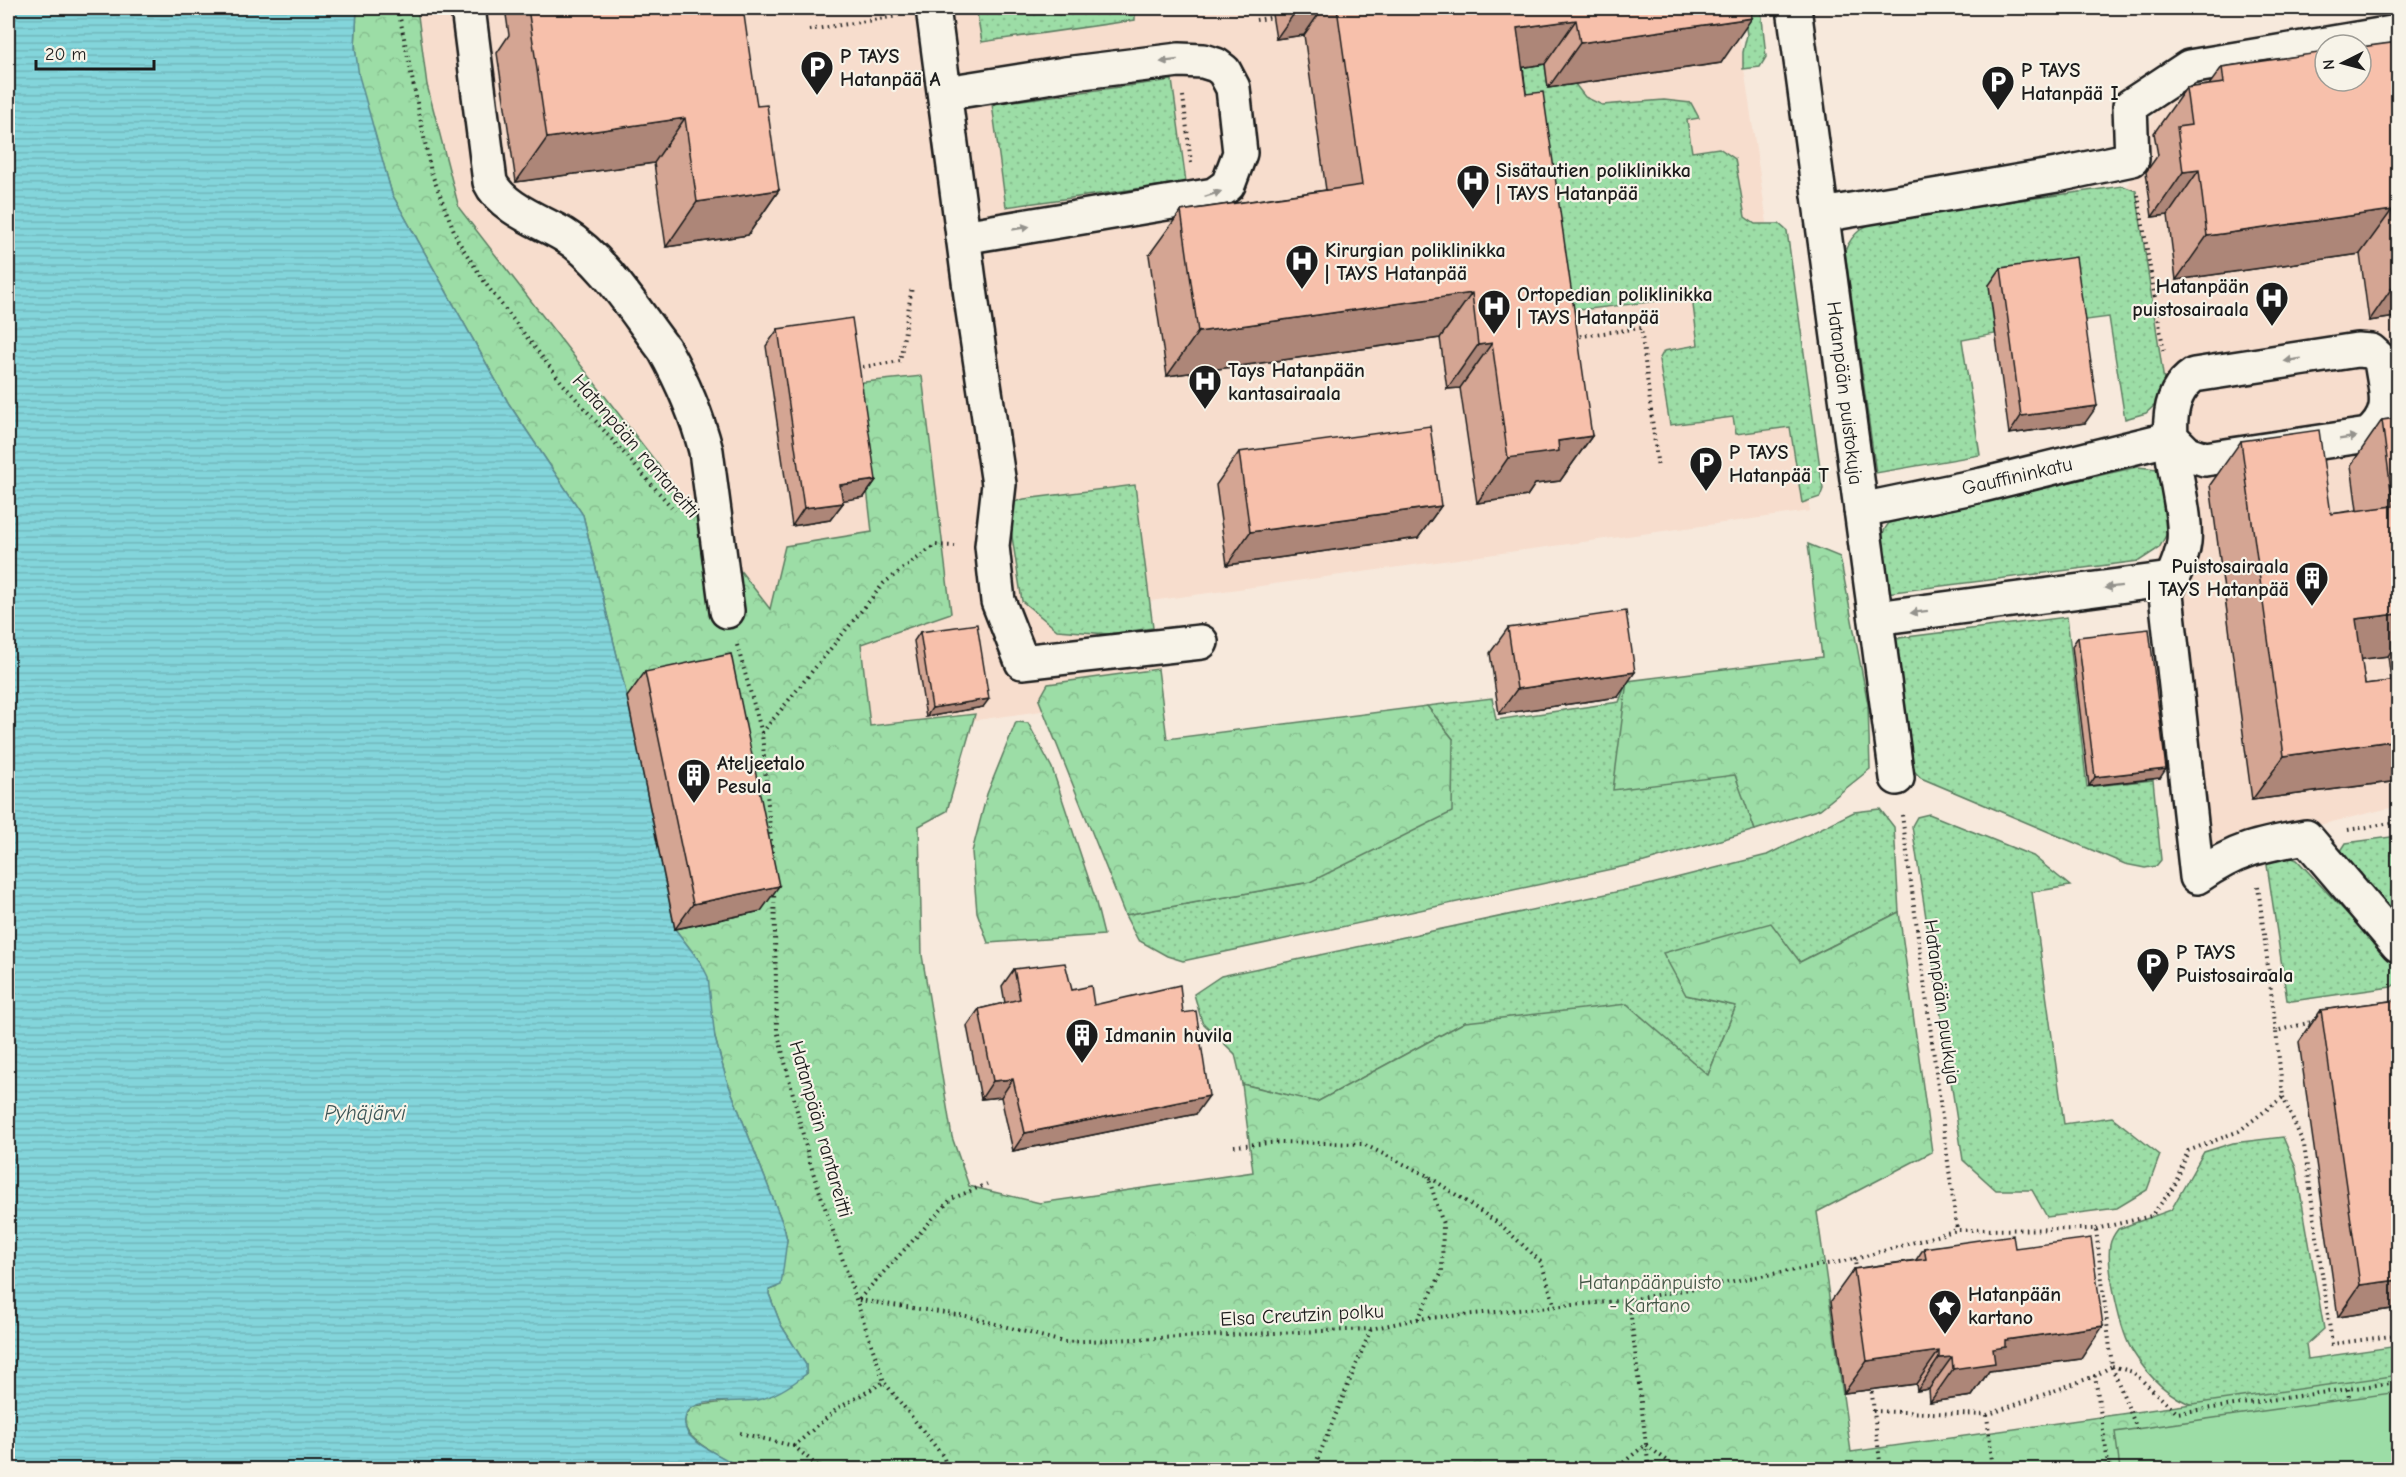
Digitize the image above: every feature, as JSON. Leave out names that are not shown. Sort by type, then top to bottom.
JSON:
[{"type":"street","points":[[468,8],[490,182],[503,199],[567,237],[588,253],[664,349],[700,428],[706,451],[727,611]]},
{"type":"street","name":"Hatanpään puistokuja","points":[[1794,8],[1897,778]]},
{"type":"street","points":[[2397,8],[2398,20]]},
{"type":"street","points":[[933,9],[999,484],[992,546],[998,601],[1022,662],[1201,642]]},
{"type":"street","points":[[1822,215],[2057,175],[2132,159],[2130,106],[2189,67],[2398,32]]},
{"type":"street","points":[[946,93],[1065,74],[1179,60],[1203,61],[1216,65],[1230,79],[1240,141],[1239,160],[1228,185],[1214,195],[963,237]]},
{"type":"street","points":[[2172,438],[2187,453],[2205,459],[2368,435],[2379,426],[2387,412],[2381,360],[2371,351],[2357,350],[2194,375],[2181,383],[2172,404],[2172,438],[2185,541],[2180,561],[2166,595],[2197,877],[2224,857],[2253,846],[2306,837],[2398,945]]},
{"type":"street","name":"Gauffininkatu","points":[[1861,510],[1982,486],[2172,438]]},
{"type":"street","points":[[1876,618],[2171,579]]},
{"type":"path","name":"Hatanpään rantareitti","points":[[398,8],[431,172],[458,241],[488,287],[563,384],[680,519]]},
{"type":"path","points":[[809,30],[933,9]]},
{"type":"path","points":[[1256,20],[1273,18]]},
{"type":"path","points":[[1182,88],[1192,167]]},
{"type":"path","points":[[2132,159],[2172,404]]},
{"type":"path","points":[[848,369],[900,361],[912,287]]},
{"type":"path","points":[[1570,337],[1641,328],[1658,469]]},
{"type":"path","points":[[762,733],[884,583],[935,545],[992,546]]},
{"type":"path","points":[[727,611],[762,733],[772,859]]},
{"type":"path","name":"Hatanpään puukuja","points":[[1897,778],[1958,1230]]},
{"type":"path","points":[[2253,846],[2283,1097],[2304,1144],[2332,1344],[2398,1335]]},
{"type":"path","name":"Hatanpään rantareitti","points":[[774,882],[777,1030],[810,1163],[859,1300],[884,1382],[943,1456],[948,1470]]},
{"type":"path","points":[[2276,1031],[2321,1020]]},
{"type":"path","name":"Elsa Creutzin polku","points":[[859,1300],[966,1316],[1063,1342],[1371,1329],[1417,1319],[1629,1300],[1855,1259],[1958,1230],[2096,1229],[2151,1216],[2174,1187],[2188,1151],[2239,1131],[2283,1097]]},
{"type":"path","points":[[1234,1146],[1281,1142],[1363,1144],[1428,1176],[1501,1225],[1541,1262],[1556,1306]]},
{"type":"path","points":[[1417,1319],[1442,1272],[1443,1224],[1428,1176]]},
{"type":"path","points":[[859,1300],[951,1199],[987,1184]]},
{"type":"path","points":[[2096,1229],[2112,1366],[2137,1429]]},
{"type":"path","points":[[1855,1259],[1857,1278]]},
{"type":"path","points":[[1629,1300],[1649,1470]]},
{"type":"path","points":[[1313,1470],[1371,1329]]},
{"type":"path","points":[[1874,1411],[1987,1415],[2095,1376],[2112,1366],[2133,1372],[2177,1413],[2398,1382]]},
{"type":"path","points":[[2095,1376],[2109,1470]]},
{"type":"path","points":[[1870,1378],[1881,1470]]},
{"type":"path","points":[[794,1446],[837,1409],[884,1382]]},
{"type":"path","points":[[2348,1389],[2349,1399]]},
{"type":"path","points":[[1987,1415],[1994,1470]]},
{"type":"path","points":[[740,1433],[794,1446],[822,1470]]},
{"type":"path","points":[[1614,1470],[1646,1445]]},
{"type":"path","points":[[1646,1445],[1680,1470]]},
{"type":"shaded area","name":"Tays Hatanpään kantasairaala","points":[[417,8],[1735,8],[1810,511],[1150,601],[1162,694],[812,743],[794,641],[459,208],[427,85]]},
{"type":"shaded area","name":"Hatanpään puistosairaala","points":[[2398,46],[2398,806],[2179,859],[2153,638],[2165,462],[2125,193],[2155,109],[2236,68],[2313,79],[2313,93],[2373,93],[2373,70]]},
{"type":"green space","name":"Hatanpäänpuisto - Kartano","points":[[357,8],[417,8],[427,85],[459,208],[770,609],[785,546],[872,532],[855,383],[922,376],[951,613],[861,644],[870,726],[975,714],[947,811],[919,826],[922,955],[952,1137],[969,1186],[1040,1203],[1253,1172],[1242,1084],[1317,1102],[1465,1022],[1627,1004],[1708,1075],[1736,1006],[1686,995],[1663,953],[1771,923],[1800,962],[1899,912],[1932,1152],[1817,1212],[1851,1452],[2398,1375],[2398,1469],[741,1470],[710,1451],[690,1435],[685,1426],[686,1416],[694,1406],[770,1396],[806,1374],[806,1365],[781,1325],[769,1294],[769,1290],[777,1287],[787,1240],[784,1227],[726,1078],[715,1038],[701,963],[675,929],[627,697],[583,515],[509,404],[392,194],[358,76],[355,47]]},
{"type":"green space","points":[[976,8],[1135,8],[1135,20],[982,42]]},
{"type":"green space","points":[[1743,8],[1761,8],[1766,57],[1760,67],[1743,69],[1743,52],[1747,35]]},
{"type":"green space","points":[[1545,64],[1548,87],[1575,84],[1585,97],[1602,105],[1664,100],[1691,103],[1699,118],[1687,120],[1692,152],[1719,148],[1735,159],[1745,217],[1755,224],[1779,224],[1787,231],[1823,489],[1820,497],[1802,503],[1790,427],[1736,434],[1733,417],[1670,425],[1659,360],[1664,351],[1698,345],[1692,297],[1537,315],[1486,73]]},
{"type":"green space","points":[[1172,80],[1186,182],[1006,207],[992,104]]},
{"type":"green space","points":[[2123,186],[2136,191],[2166,395],[2146,413],[2125,419],[2109,317],[2071,322],[1989,285],[1995,334],[1962,340],[1980,455],[1876,473],[1845,251],[1852,238],[1865,226],[1884,219]]},
{"type":"green space","points":[[2137,467],[2158,469],[2170,528],[2159,548],[2139,561],[1886,593],[1880,547],[1884,531],[1889,523]]},
{"type":"green space","points":[[1135,485],[1153,628],[1108,634],[1057,630],[1022,601],[1007,504],[1024,499]]},
{"type":"green space","points":[[1808,544],[1840,557],[1868,704],[1870,769],[1820,809],[1755,830],[1735,775],[1613,790],[1627,681],[1822,657]]},
{"type":"green space","points":[[2067,617],[2087,787],[2153,780],[2161,860],[2156,866],[2145,868],[2125,864],[1921,778],[1910,767],[1891,639]]},
{"type":"green space","points":[[1158,669],[1167,739],[1427,706],[1453,739],[1452,812],[1310,882],[1125,915],[1039,700],[1048,684]]},
{"type":"green space","points":[[1627,681],[1736,775],[1755,830],[1644,862],[1183,961],[1167,956],[1138,940],[1125,915],[1310,882],[1453,739],[1427,706],[1492,698],[1496,720],[1619,702]]},
{"type":"green space","points":[[1016,722],[1028,723],[1052,768],[1094,895],[1104,935],[988,943],[977,912],[972,852],[987,794]]},
{"type":"green space","points":[[1880,809],[1894,827],[1899,912],[1800,962],[1686,995],[1736,1006],[1708,1075],[1465,1022],[1317,1102],[1242,1084],[1235,1054],[1202,1022],[1194,994],[1221,976],[1644,886],[1767,855],[1854,812]]},
{"type":"green space","points":[[1929,814],[2033,856],[2070,886],[2032,892],[2064,1124],[2112,1117],[2160,1155],[2147,1190],[2117,1208],[2047,1217],[2032,1190],[1996,1190],[1963,1160],[1912,826],[1917,817]]},
{"type":"green space","points":[[2398,836],[2398,921],[2339,854],[2346,843]]},
{"type":"green space","points":[[2285,855],[2297,860],[2397,967],[2397,983],[2391,987],[2287,1000],[2266,858]]},
{"type":"green space","points":[[2283,1137],[2296,1168],[2324,1329],[2306,1345],[2308,1359],[2398,1346],[2398,1378],[2195,1406],[2176,1397],[2160,1385],[2139,1361],[2128,1343],[2112,1284],[2109,1255],[2113,1236],[2118,1229],[2171,1210],[2204,1152],[2233,1143]]},
{"type":"green space","points":[[2398,1392],[2398,1469],[2120,1469],[2115,1432]]},
{"type":"water","name":"Pyhäjärvi","points":[[8,8],[357,8],[355,47],[359,76],[392,194],[509,404],[583,515],[627,697],[675,929],[701,963],[708,977],[715,1038],[726,1078],[784,1227],[787,1240],[781,1285],[769,1290],[769,1294],[781,1325],[806,1365],[806,1374],[783,1390],[757,1400],[715,1402],[695,1406],[688,1411],[685,1419],[686,1430],[696,1441],[741,1469],[8,1469]]},
{"type":"building","points":[[528,8],[626,8],[627,11],[667,8],[668,12],[700,8],[743,8],[757,106],[767,105],[779,190],[697,202],[685,118],[547,138]]},
{"type":"building","points":[[1337,8],[1751,8],[1752,18],[1580,43],[1576,20],[1517,28],[1526,94],[1543,92],[1592,436],[1558,441],[1559,451],[1508,458],[1492,343],[1478,345],[1472,293],[1198,332],[1181,211],[1362,185]]},
{"type":"building","points":[[2398,42],[2398,260],[2392,210],[2207,236],[2199,170],[2183,172],[2177,127],[2191,125],[2186,88],[2224,83],[2222,67],[2313,54],[2313,93],[2373,93],[2373,45]]},
{"type":"building","points":[[2076,257],[2097,406],[2021,416],[2001,268]]},
{"type":"building","points":[[852,318],[876,480],[840,485],[843,503],[804,508],[778,329]]},
{"type":"building","points":[[2398,418],[2398,614],[2356,619],[2365,684],[2398,680],[2398,740],[2284,756],[2241,441],[2319,430],[2331,514],[2393,506],[2382,420]]},
{"type":"building","points":[[1430,426],[1441,506],[1250,532],[1239,452]]},
{"type":"building","points":[[1626,611],[1635,672],[1517,689],[1508,628]]},
{"type":"building","points":[[977,624],[989,699],[932,708],[920,632]]},
{"type":"building","points":[[2149,629],[2166,769],[2095,777],[2078,637]]},
{"type":"building","name":"Ateljeetalo Pesula","points":[[731,654],[779,886],[693,904],[645,672]]},
{"type":"building","name":"Idmanin huvila","points":[[1065,963],[1072,990],[1091,986],[1094,1005],[1180,985],[1183,1013],[1196,1011],[1209,1096],[1025,1133],[1013,1079],[993,1081],[979,1009],[1020,999],[1014,969]]},
{"type":"building","points":[[2398,1000],[2398,1280],[2360,1285],[2321,1010]]},
{"type":"building","points":[[2013,1235],[2015,1248],[2091,1238],[2103,1326],[2005,1340],[2005,1347],[1993,1349],[1995,1363],[1953,1369],[1952,1357],[1939,1358],[1939,1351],[1867,1361],[1854,1269],[1926,1259],[1924,1248]]},
{"type":"place","name":"P TAYS Hatanpää A","points":[[817,96]]},
{"type":"place","name":"P TAYS Hatanpää I","points":[[1998,111]]},
{"type":"place","name":"Sisätautien poliklinikka | TAYS Hatanpää","points":[[1473,210]]},
{"type":"place","name":"Kirurgian poliklinikka | TAYS Hatanpää","points":[[1302,290]]},
{"type":"place","name":"Hatanpään puistosairaala","points":[[2272,327]]},
{"type":"place","name":"Ortopedian poliklinikka | TAYS Hatanpää","points":[[1494,335]]},
{"type":"place","name":"Tays Hatanpään kantasairaala","points":[[1205,410]]},
{"type":"place","name":"P TAYS Hatanpää T","points":[[1706,492]]},
{"type":"place","name":"Puistosairaala | TAYS Hatanpää","points":[[2312,607]]},
{"type":"place","name":"Ateljeetalo Pesula","points":[[694,804]]},
{"type":"place","name":"P TAYS Puistosairaala","points":[[2153,993]]},
{"type":"place","name":"Idmanin huvila","points":[[1082,1064]]},
{"type":"place","name":"Hatanpään kartano","points":[[1945,1335]]}]
